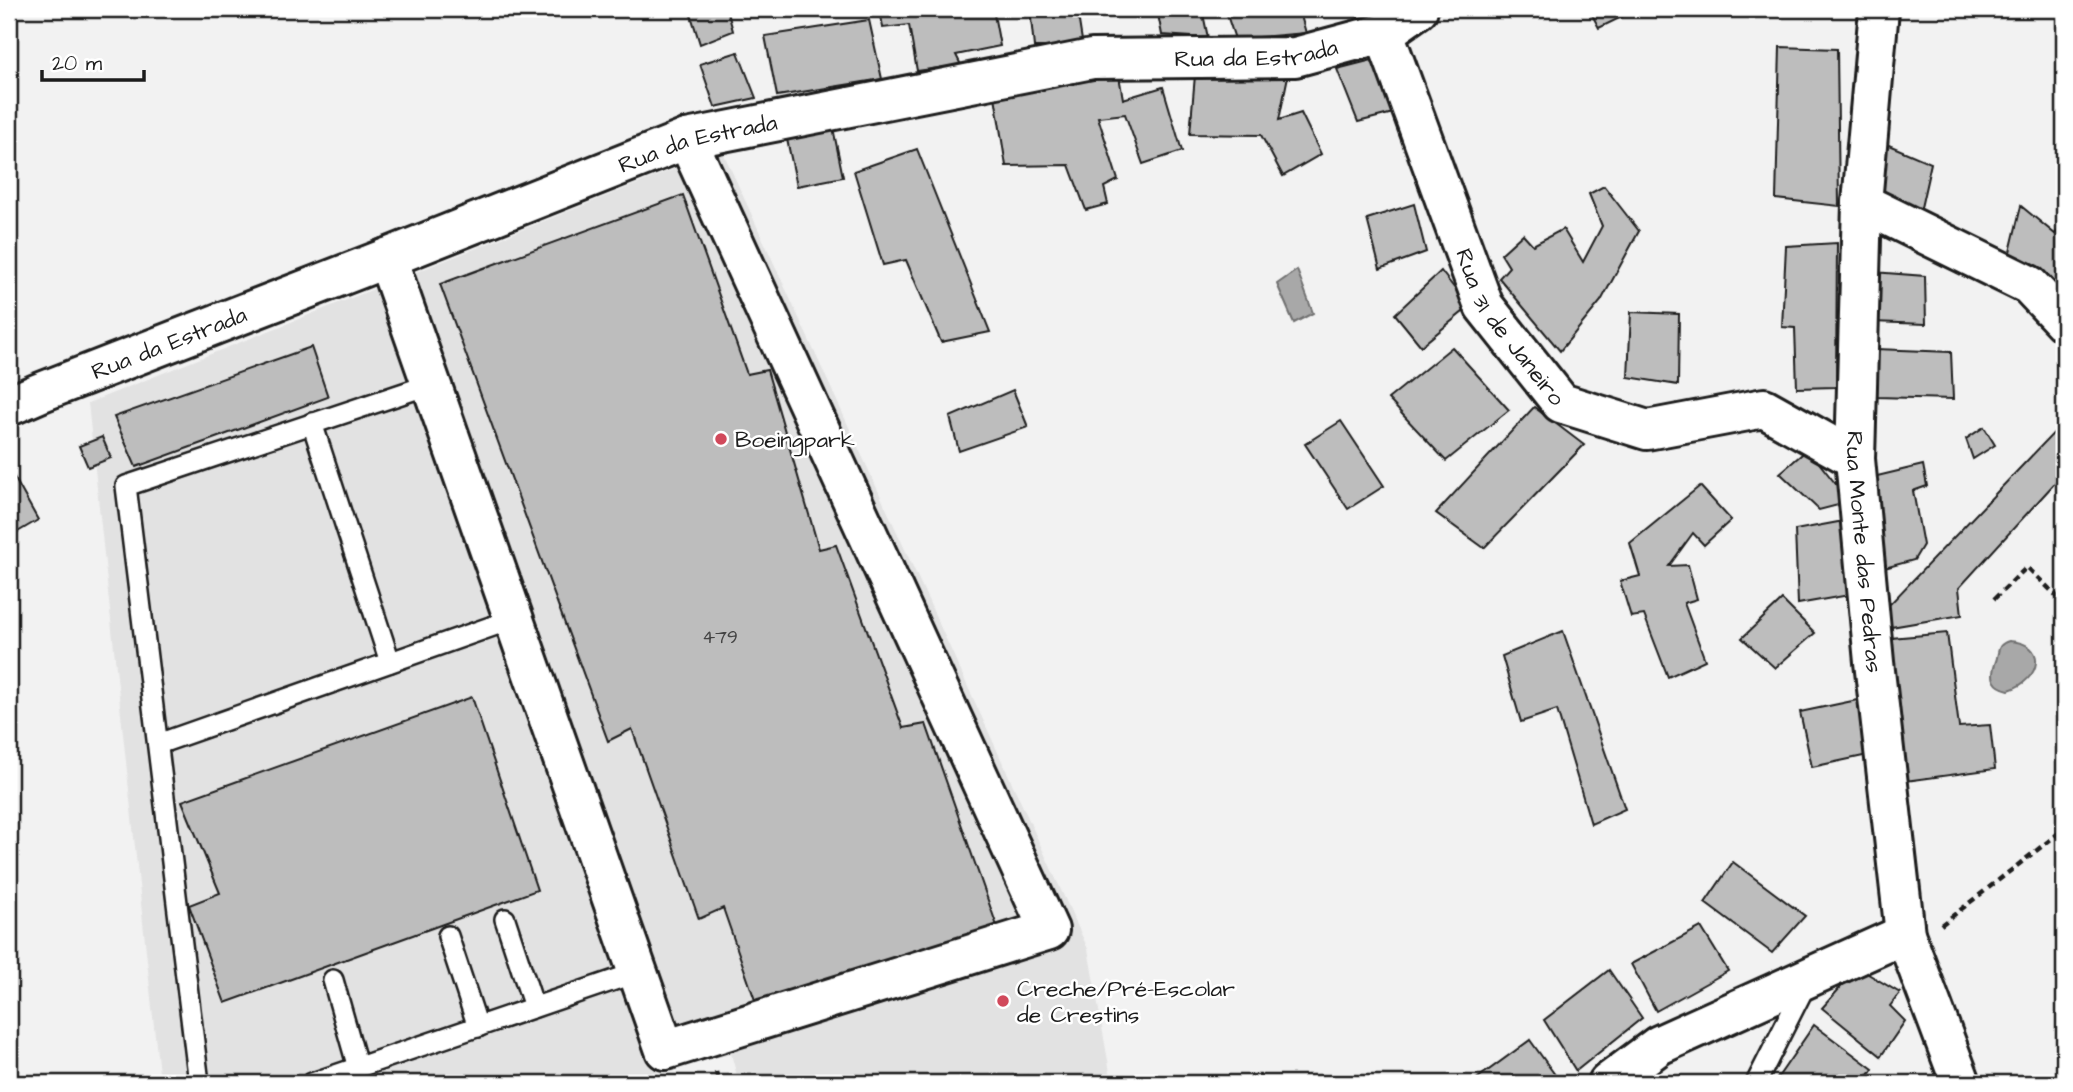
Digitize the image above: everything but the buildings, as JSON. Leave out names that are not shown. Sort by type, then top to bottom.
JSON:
[{"type":"street","name":"Rua da Estrada","points":[[9,406],[687,139],[1092,59],[1295,57],[1384,33],[1418,9]]},
{"type":"street","name":"Rua Monte das Pedras","points":[[1879,9],[1862,203],[1856,459],[1874,662],[1908,942],[1961,1083]]},
{"type":"street","name":"Rua 31 de Janeiro","points":[[1384,33],[1484,306],[1561,403],[1647,430],[1764,408],[1856,459]]},
{"type":"street","points":[[387,258],[665,1051],[1049,930],[687,139]]},
{"type":"street","points":[[1862,203],[2029,285],[2064,322]]},
{"type":"street","points":[[1608,1083],[1659,1045],[1809,978],[1908,942]]},
{"type":"lane","points":[[200,1083],[126,486],[431,384]]},
{"type":"lane","points":[[312,424],[390,663]]},
{"type":"lane","points":[[158,744],[513,619]]},
{"type":"lane","points":[[505,919],[534,1007]]},
{"type":"lane","points":[[447,936],[478,1027]]},
{"type":"lane","points":[[312,1083],[638,972]]},
{"type":"lane","points":[[1756,1083],[1809,978]]},
{"type":"lane","points":[[333,980],[358,1068]]},
{"type":"path","points":[[1994,599],[2027,567],[2064,603]]},
{"type":"path","points":[[1908,942],[2064,829]]},
{"type":"shaded area","points":[[722,150],[1088,949],[1112,1083],[739,1083],[731,1054],[609,1083],[160,1083],[88,403]]},
{"type":"shaded area","points":[[1297,270],[1313,313],[1294,323],[1277,284]]},
{"type":"shaded area","points":[[2009,641],[2022,643],[2030,648],[2036,662],[2034,671],[2028,678],[2009,690],[1994,681],[1993,674],[2000,647]]},
{"type":"place","name":"Boeingpark","points":[[721,439]]},
{"type":"place","name":"Creche/Pré-Escolar de Crestins","points":[[1003,1001]]}]
